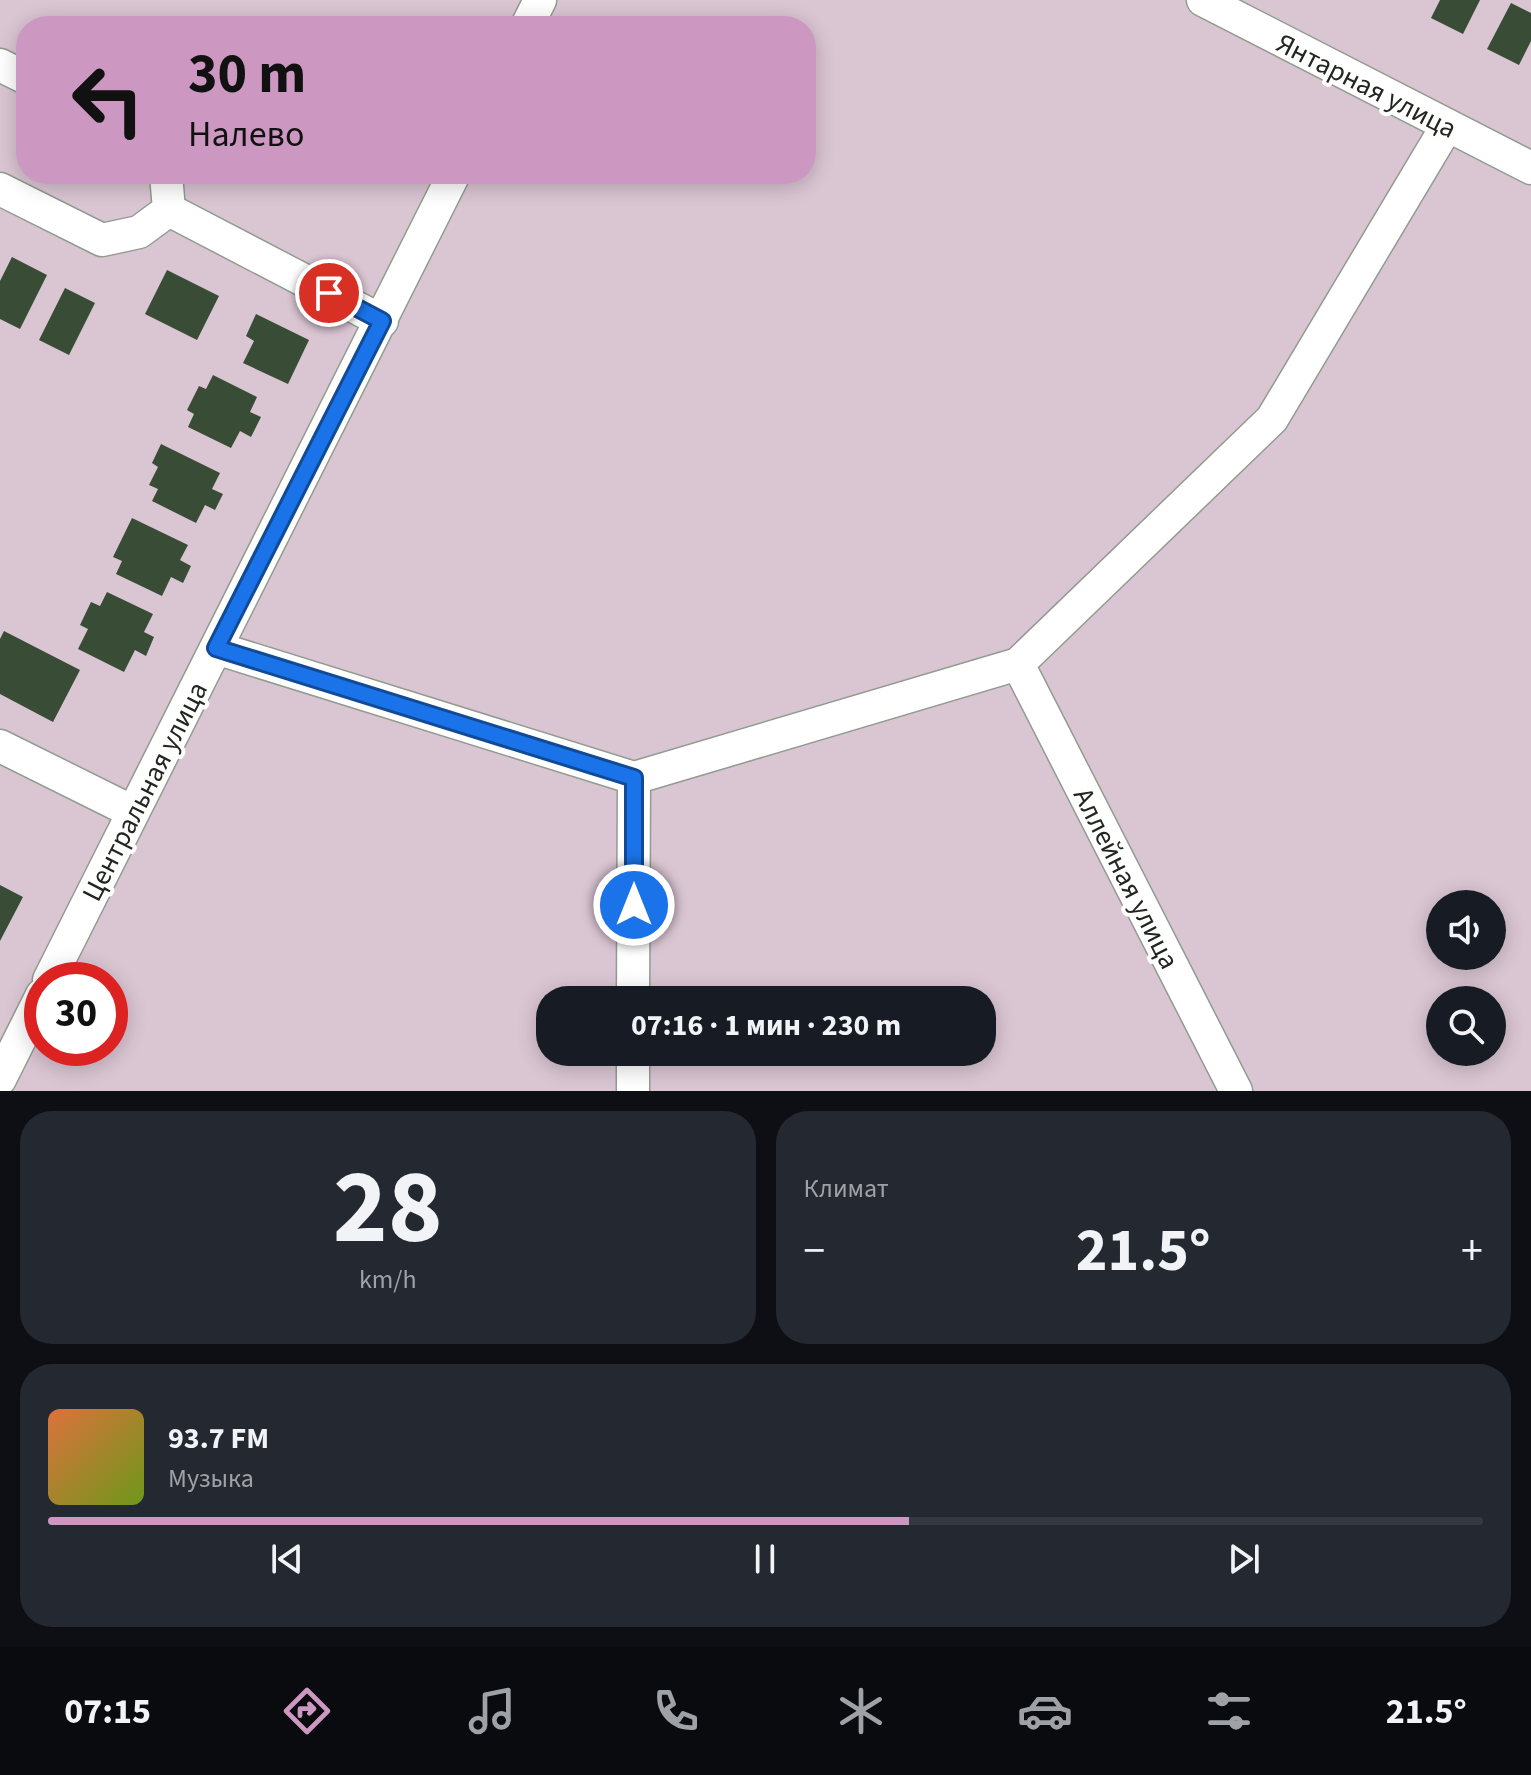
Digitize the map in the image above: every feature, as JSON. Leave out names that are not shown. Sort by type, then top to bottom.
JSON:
[{"type":"street","name":"Янтарная улица","points":[[1203,0],[1531,168]]},
{"type":"street","points":[[216,648],[634,778],[1018,664],[1272,419],[1447,126]]},
{"type":"street","points":[[167,184],[169,210]]},
{"type":"street","name":"Центральная улица","points":[[58,962],[449,184]]},
{"type":"street","points":[[0,189],[102,240],[139,232],[169,210]]},
{"type":"street","points":[[169,210],[382,321]]},
{"type":"street","name":"Аллейная улица","points":[[1018,664],[1236,1091]]},
{"type":"street","points":[[0,746],[133,812]]},
{"type":"street","points":[[633,986],[634,778]]},
{"type":"street","points":[[0,1079],[24,1031]]},
{"type":"street","points":[[633,1066],[633,1091]]},
{"type":"shaded area","points":[[0,0],[1531,0],[1531,1091],[0,1091]]},
{"type":"building","points":[[1440,0],[1480,0],[1463,34],[1431,18]]},
{"type":"building","points":[[1511,3],[1531,13],[1531,41],[1519,65],[1487,49]]},
{"type":"building","points":[[12,257],[47,275],[20,329],[0,319],[0,281]]},
{"type":"building","points":[[167,270],[219,296],[197,340],[145,314]]},
{"type":"building","points":[[65,288],[95,303],[69,355],[39,340]]},
{"type":"building","points":[[256,314],[309,340],[288,384],[243,363],[254,341],[246,336]]},
{"type":"building","points":[[213,375],[257,397],[250,412],[261,417],[251,437],[240,431],[231,448],[188,427],[194,414],[187,410],[199,386],[206,389]]},
{"type":"building","points":[[161,444],[220,473],[212,489],[223,494],[215,510],[205,505],[196,523],[152,501],[158,489],[149,485],[158,467],[152,463]]},
{"type":"building","points":[[132,518],[188,545],[180,560],[191,566],[183,583],[171,577],[162,596],[116,574],[122,561],[113,557]]},
{"type":"building","points":[[107,592],[153,614],[144,632],[154,637],[146,656],[135,650],[124,672],[78,649],[88,629],[80,625],[91,602],[100,606]]},
{"type":"building","points":[[4,631],[80,670],[53,722],[0,694],[0,639]]},
{"type":"building","points":[[0,885],[23,897],[0,941]]},
{"type":"route","points":[[329,293],[382,321],[216,648],[634,778],[634,905]]}]
